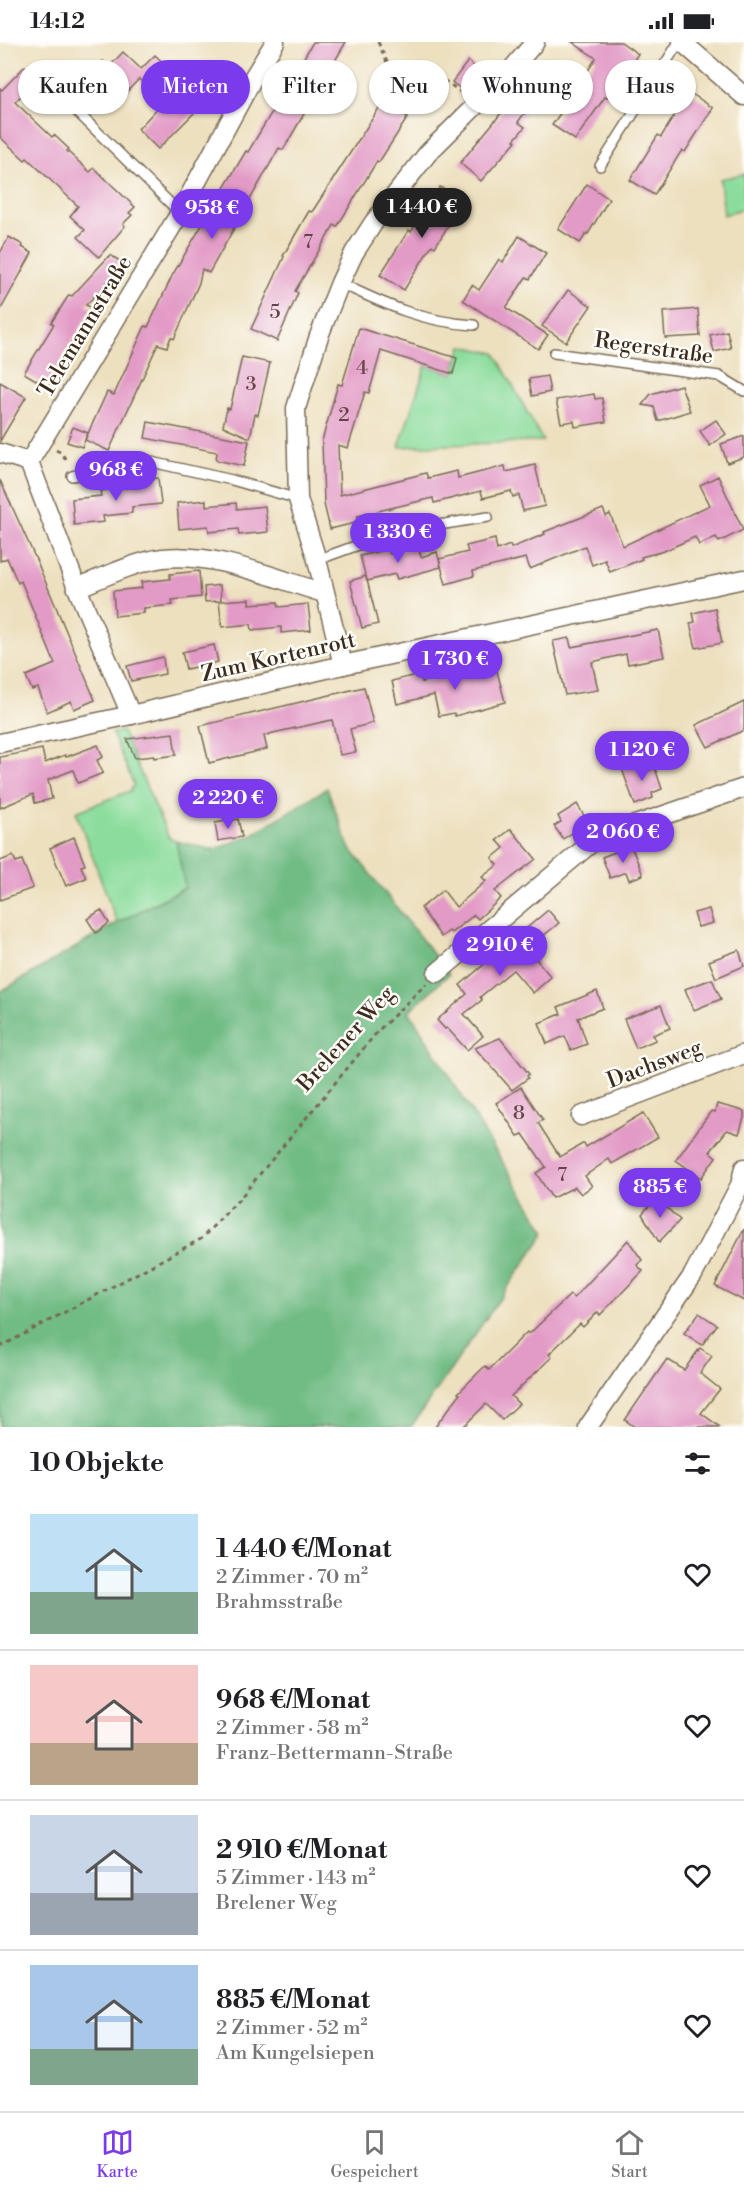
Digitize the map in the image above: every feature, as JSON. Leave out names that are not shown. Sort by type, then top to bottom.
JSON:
[{"type":"street","name":"Telemannstraße","points":[[29,462],[180,213],[275,42]]},
{"type":"street","points":[[520,60],[535,42]]},
{"type":"street","points":[[680,42],[744,96]]},
{"type":"street","points":[[343,665],[317,560],[298,499],[296,408],[319,336],[339,283],[354,253],[400,187],[428,153],[467,114]]},
{"type":"street","points":[[0,453],[29,462],[77,588],[131,715]]},
{"type":"street","points":[[77,588],[112,573],[162,558],[194,558],[219,562],[324,594]]},
{"type":"street","name":"Zum Kortenrott","points":[[0,743],[343,665],[744,579]]},
{"type":"street","points":[[437,973],[597,838],[744,789]]},
{"type":"street","name":"Dachsweg","points":[[581,1116],[744,1054]]},
{"type":"street","points":[[588,1427],[693,1275],[740,1185],[744,1168]]},
{"type":"lane","points":[[600,166],[680,42]]},
{"type":"lane","points":[[78,114],[180,213]]},
{"type":"lane","points":[[339,283],[388,306],[445,323],[474,325]]},
{"type":"lane","name":"Regerstraße","points":[[554,352],[719,376],[744,391]]},
{"type":"lane","points":[[72,476],[147,461],[232,480],[298,499]]},
{"type":"lane","points":[[317,560],[402,531],[488,517]]},
{"type":"path","points":[[378,42],[399,89],[427,77],[435,77],[443,78],[461,92]]},
{"type":"path","name":"Brelener Weg","points":[[0,1347],[201,1239],[241,1197],[378,1031],[437,973]]},
{"type":"green space","points":[[744,174],[744,208],[724,215],[720,179]]},
{"type":"green space","points":[[462,346],[495,353],[543,441],[399,447],[426,365],[453,374]]},
{"type":"green space","points":[[122,731],[169,838],[176,841],[186,887],[117,923],[76,812],[130,791],[134,785],[112,733]]},
{"type":"green space","points":[[327,788],[349,847],[449,974],[409,1011],[546,1232],[411,1427],[0,1427],[0,992],[117,923],[185,888],[176,841],[214,850],[253,834]]},
{"type":"building","points":[[313,42],[346,42],[336,60],[303,60]]},
{"type":"building","points":[[572,42],[621,42],[638,54],[634,60],[605,60],[605,97],[575,140],[552,125],[560,114],[593,114],[593,63],[596,58]]},
{"type":"building","points":[[123,52],[141,69],[141,81],[139,79],[129,90],[129,60],[116,60]]},
{"type":"building","points":[[155,55],[160,60],[150,60]]},
{"type":"building","points":[[461,70],[461,89],[452,82]]},
{"type":"building","points":[[18,73],[18,99],[15,102],[18,105],[18,114],[28,114],[52,137],[54,135],[69,149],[67,151],[90,172],[94,168],[135,207],[129,213],[132,215],[123,224],[125,226],[99,257],[78,237],[85,230],[70,216],[78,206],[27,158],[25,160],[0,137],[0,88],[2,90]]},
{"type":"building","points":[[696,97],[713,108],[685,152],[682,150],[654,195],[630,180],[658,135],[661,137],[675,114],[696,114]]},
{"type":"building","points":[[152,114],[193,114],[158,149],[138,129]]},
{"type":"building","points":[[271,114],[304,114],[283,150],[279,148],[209,273],[202,269],[199,283],[174,339],[171,337],[167,347],[158,344],[109,451],[85,440],[107,392],[114,395],[145,326],[148,327],[173,274],[246,151],[248,152]]},
{"type":"building","points":[[375,114],[403,114],[408,117],[379,162],[377,161],[337,227],[334,225],[295,291],[298,293],[277,341],[251,329],[283,256],[309,211],[312,212]]},
{"type":"building","points":[[501,114],[524,114],[518,122],[525,127],[514,140],[516,141],[481,181],[460,163]]},
{"type":"building","points":[[587,184],[609,199],[580,243],[558,229]]},
{"type":"building","points":[[440,187],[463,202],[435,247],[432,245],[404,290],[380,275]]},
{"type":"building","points":[[519,236],[546,253],[530,279],[526,277],[506,308],[548,335],[538,349],[463,300],[472,285],[479,290],[499,259],[503,262]]},
{"type":"building","points":[[9,237],[32,253],[0,311],[0,253]]},
{"type":"building","points":[[110,255],[125,264],[86,305],[92,308],[48,387],[24,373],[69,295],[72,296]]},
{"type":"building","points":[[568,290],[591,306],[566,342],[542,326]]},
{"type":"building","points":[[698,309],[700,336],[665,338],[663,312]]},
{"type":"building","points":[[359,328],[457,358],[453,374],[381,351],[369,393],[365,392],[348,448],[338,445],[340,495],[426,473],[428,478],[457,471],[458,478],[505,466],[506,472],[535,465],[545,506],[523,511],[519,495],[513,497],[511,491],[483,498],[481,491],[434,503],[433,498],[357,516],[359,522],[330,529],[324,504],[322,441],[338,384],[342,385]]},
{"type":"building","points":[[727,331],[731,348],[714,352],[710,335]]},
{"type":"building","points":[[242,357],[270,363],[258,415],[255,414],[250,438],[223,426],[227,408],[230,409]]},
{"type":"building","points":[[547,376],[550,392],[532,396],[529,379]]},
{"type":"building","points":[[0,382],[26,397],[0,441]]},
{"type":"building","points":[[681,385],[690,411],[658,421],[654,407],[642,405],[651,394]]},
{"type":"building","points":[[594,394],[595,399],[602,398],[606,422],[575,427],[574,421],[561,423],[556,400]]},
{"type":"building","points":[[716,420],[726,434],[710,446],[700,431]]},
{"type":"building","points":[[148,422],[249,441],[244,466],[216,460],[217,452],[145,438]]},
{"type":"building","points":[[73,427],[88,433],[82,447],[67,442]]},
{"type":"building","points":[[744,436],[744,457],[727,463],[721,444]]},
{"type":"building","points":[[718,476],[743,530],[719,542],[716,537],[699,545],[695,537],[664,551],[641,557],[642,559],[610,572],[605,560],[592,565],[585,546],[530,569],[526,558],[473,571],[474,576],[446,584],[439,559],[468,552],[466,546],[495,539],[497,550],[510,545],[511,548],[545,534],[544,532],[603,509],[606,516],[610,514],[623,546],[710,505],[700,485]]},
{"type":"building","points":[[158,478],[161,504],[132,507],[132,513],[103,516],[104,522],[74,525],[72,499],[101,496],[100,491],[129,487],[129,482]]},
{"type":"building","points":[[0,480],[95,700],[74,709],[71,701],[47,712],[38,688],[32,690],[26,676],[55,664],[21,581],[18,583],[7,558],[0,561]]},
{"type":"building","points":[[206,500],[206,506],[236,503],[237,509],[265,506],[268,532],[239,535],[238,529],[209,532],[208,526],[179,529],[177,503]]},
{"type":"building","points":[[418,546],[421,557],[437,552],[441,567],[397,579],[395,574],[367,581],[360,556],[388,549],[390,554]]},
{"type":"building","points":[[199,571],[201,597],[172,600],[173,605],[144,608],[144,613],[115,616],[113,591],[142,588],[141,582],[170,579],[170,574]]},
{"type":"building","points":[[366,576],[378,624],[362,628],[350,581]]},
{"type":"building","points":[[220,585],[221,601],[249,599],[249,604],[278,602],[279,607],[308,604],[311,630],[281,633],[281,627],[252,630],[251,624],[222,627],[219,601],[205,602],[204,587]]},
{"type":"building","points":[[715,608],[722,643],[696,648],[690,623],[695,622],[693,613]]},
{"type":"building","points":[[658,630],[664,657],[628,664],[626,654],[592,662],[598,690],[565,695],[553,641],[569,638],[571,647]]},
{"type":"building","points":[[214,645],[218,662],[186,669],[182,652]]},
{"type":"building","points":[[163,657],[165,674],[131,681],[127,666]]},
{"type":"building","points":[[486,659],[488,669],[496,667],[505,702],[455,716],[454,713],[439,716],[434,695],[397,704],[392,681],[420,674],[422,682],[469,674]]},
{"type":"building","points":[[364,687],[373,723],[350,729],[356,752],[340,755],[332,720],[264,736],[267,749],[209,763],[200,726]]},
{"type":"building","points":[[744,702],[744,730],[708,747],[696,725]]},
{"type":"building","points":[[173,733],[176,755],[154,758],[154,756],[135,758],[127,739]]},
{"type":"building","points":[[98,745],[103,757],[97,760],[103,773],[78,783],[73,770],[48,780],[52,799],[35,803],[33,794],[0,808],[0,757],[42,749],[45,763]]},
{"type":"building","points":[[644,761],[648,771],[655,768],[662,789],[652,793],[653,798],[635,805],[622,769]]},
{"type":"building","points":[[577,804],[588,822],[563,839],[554,826],[561,822],[558,816]]},
{"type":"building","points":[[238,819],[242,837],[218,841],[215,823]]},
{"type":"building","points":[[511,829],[536,859],[495,891],[501,898],[478,919],[474,915],[451,933],[449,931],[441,937],[421,908],[443,890],[456,907],[486,881],[482,877],[498,865],[492,858],[504,848],[497,840]]},
{"type":"building","points":[[74,837],[85,865],[81,866],[86,878],[66,886],[50,848]]},
{"type":"building","points":[[631,846],[643,875],[629,880],[626,872],[610,878],[602,857]]},
{"type":"building","points":[[13,856],[16,862],[22,860],[33,888],[0,900],[0,861]]},
{"type":"building","points":[[709,909],[713,923],[698,927],[694,913]]},
{"type":"building","points":[[101,910],[109,923],[96,933],[87,919]]},
{"type":"building","points":[[548,910],[559,923],[537,941],[540,945],[537,946],[543,953],[536,959],[551,977],[533,993],[513,970],[480,997],[482,1000],[464,1014],[483,1036],[467,1050],[437,1020],[467,994],[460,985]]},
{"type":"building","points":[[739,950],[744,966],[716,978],[709,961]]},
{"type":"building","points":[[712,979],[721,999],[694,1010],[685,989]]},
{"type":"building","points":[[597,991],[603,1008],[578,1018],[587,1044],[571,1050],[565,1036],[547,1044],[539,1023],[561,1014],[558,1007]]},
{"type":"building","points":[[661,1005],[670,1028],[653,1035],[656,1040],[636,1048],[624,1019]]},
{"type":"building","points":[[500,1038],[529,1074],[528,1078],[512,1090],[475,1048]]},
{"type":"building","points":[[521,1087],[543,1120],[538,1123],[560,1157],[584,1143],[586,1147],[643,1113],[658,1137],[612,1164],[609,1159],[585,1176],[592,1186],[581,1194],[575,1187],[552,1198],[536,1173],[546,1167],[523,1134],[518,1136],[496,1103]]},
{"type":"building","points":[[717,1104],[744,1111],[744,1118],[739,1134],[727,1130],[710,1152],[716,1157],[701,1178],[676,1160],[711,1111],[715,1112]]},
{"type":"building","points":[[656,1198],[680,1220],[659,1242],[642,1214]]},
{"type":"building","points":[[744,1229],[744,1301],[715,1286]]},
{"type":"building","points":[[628,1240],[642,1260],[637,1265],[643,1271],[600,1315],[598,1312],[583,1327],[580,1324],[549,1354],[552,1357],[511,1396],[519,1404],[502,1420],[486,1404],[463,1427],[435,1427],[460,1394],[458,1393],[485,1366],[489,1370],[527,1332],[529,1334],[570,1295],[574,1298]]},
{"type":"building","points":[[699,1313],[717,1325],[702,1345],[684,1333]]},
{"type":"building","points":[[700,1348],[712,1356],[700,1373],[720,1389],[701,1413],[720,1427],[635,1427],[625,1420],[667,1359],[684,1370]]}]
